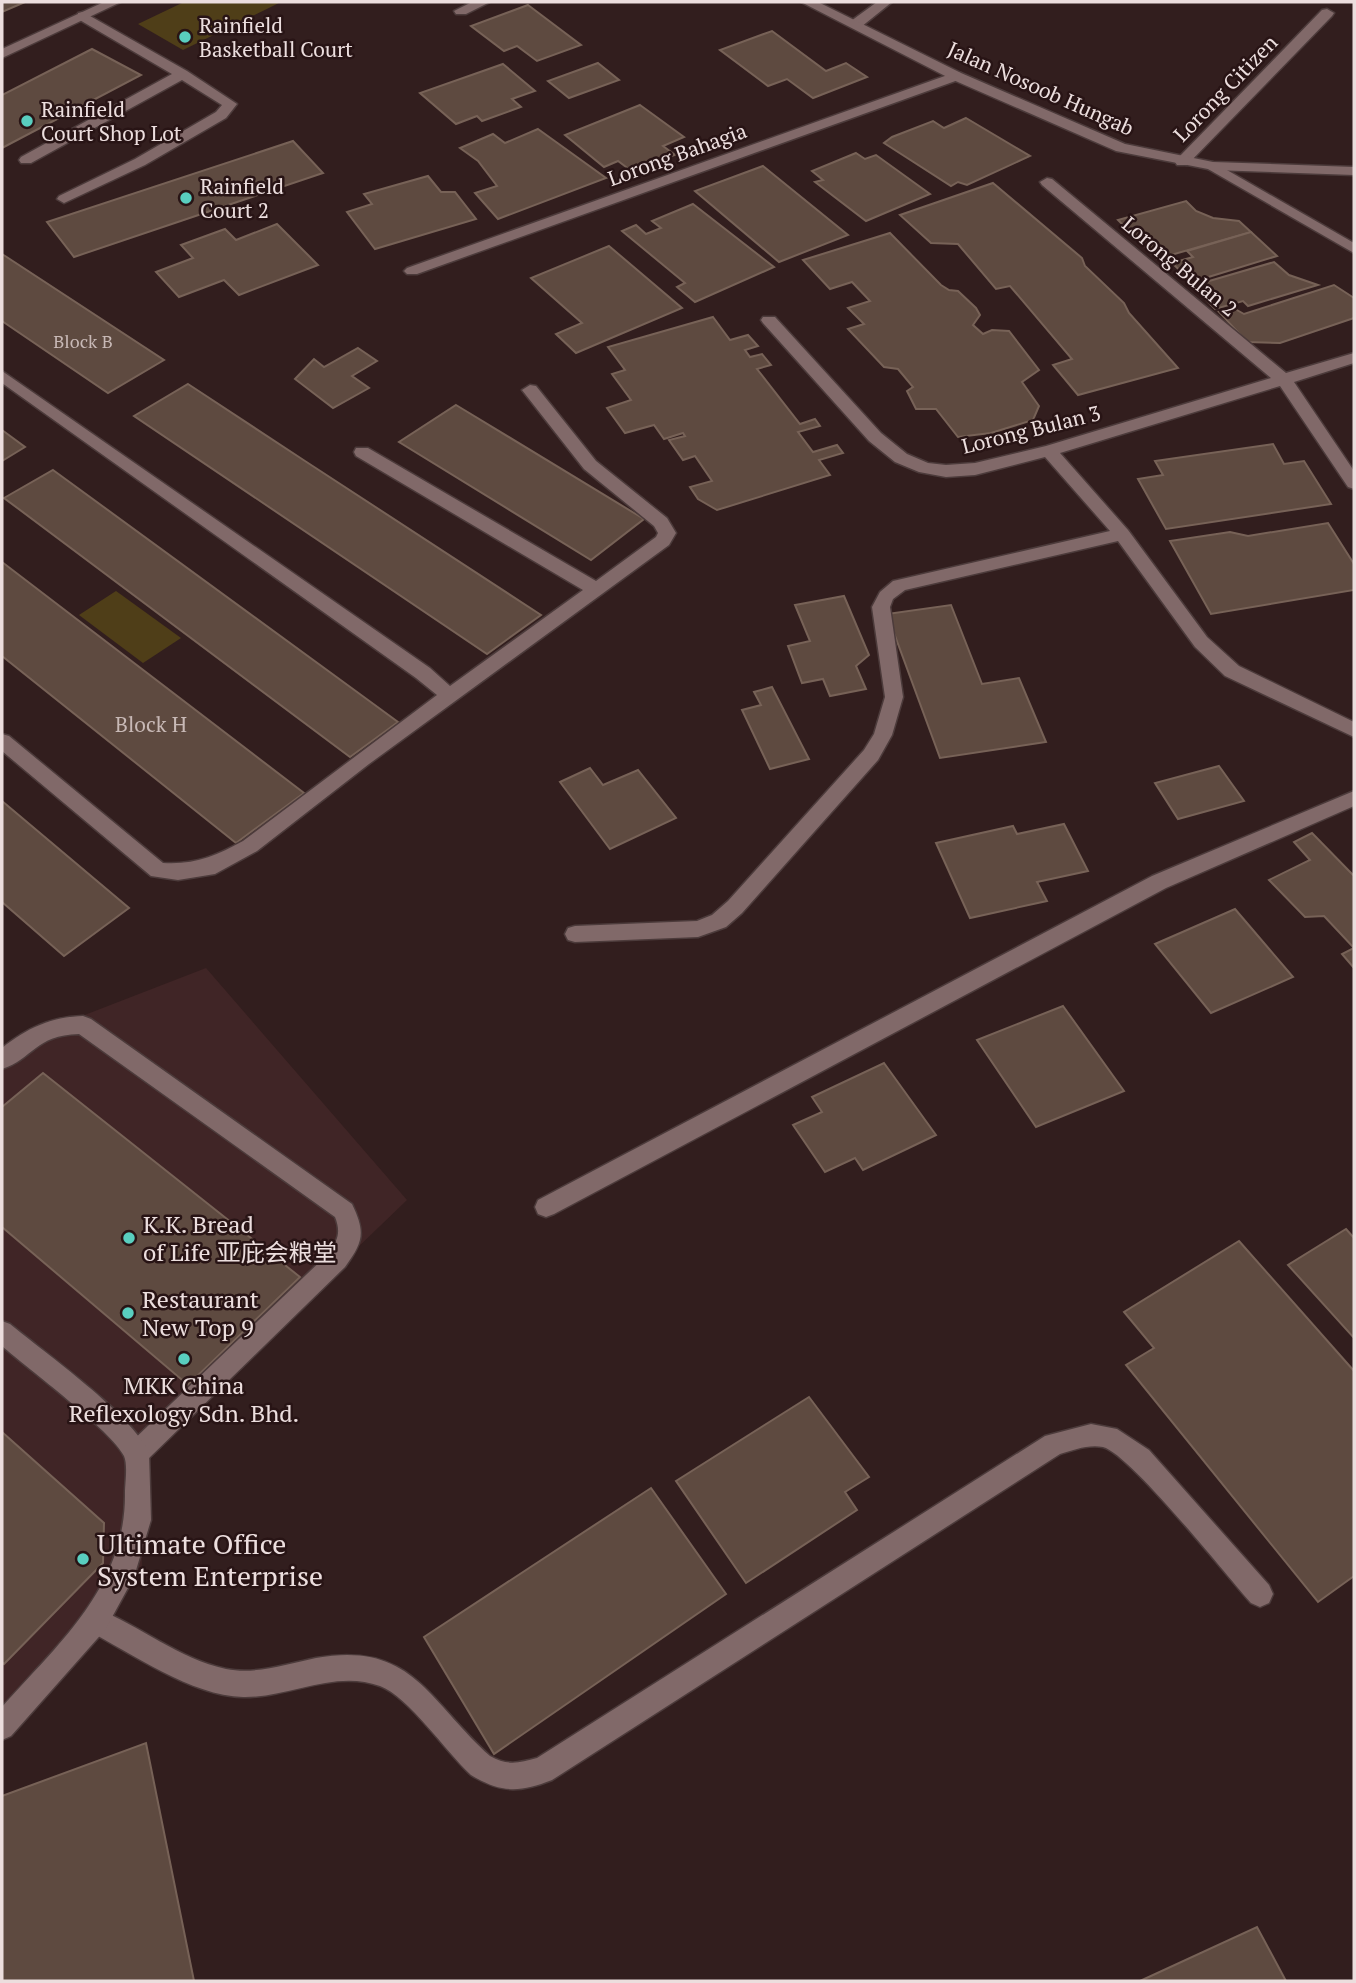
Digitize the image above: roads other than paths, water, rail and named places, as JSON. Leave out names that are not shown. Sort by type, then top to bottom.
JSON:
[{"type":"street","points":[[2,54],[114,2]]},
{"type":"street","points":[[461,12],[483,2]]},
{"type":"street","name":"Jalan Nosoob Hungab","points":[[808,2],[956,76],[1093,137],[1146,155],[1213,166],[1354,171]]},
{"type":"street","points":[[856,24],[885,2]]},
{"type":"street","name":"Lorong Citizen","points":[[1182,162],[1327,13]]},
{"type":"street","points":[[64,199],[161,150],[220,115],[230,104],[83,16]]},
{"type":"street","points":[[26,160],[182,74]]},
{"type":"street","name":"Lorong Bahagia","points":[[412,271],[956,76]]},
{"type":"street","points":[[1213,166],[1354,249]]},
{"type":"street","name":"Lorong Bulan 2","points":[[1047,182],[1285,381],[1354,483]]},
{"type":"street","name":"Lorong Bulan 3","points":[[769,320],[875,437],[901,458],[925,468],[946,471],[975,469],[1049,451],[1354,358]]},
{"type":"street","points":[[2,376],[423,673],[451,698]]},
{"type":"street","points":[[2,741],[158,871],[178,872],[215,866],[250,846],[362,760],[657,546],[667,533],[661,522],[590,465],[530,390]]},
{"type":"street","points":[[1049,451],[1122,534],[1200,642],[1215,657],[1232,671],[1354,730]]},
{"type":"street","points":[[362,452],[596,589]]},
{"type":"street","points":[[575,934],[698,929],[719,921],[735,907],[871,755],[883,735],[894,697],[881,607],[886,596],[899,585],[1122,534]]},
{"type":"street","points":[[546,1207],[1159,882],[1354,798]]},
{"type":"street","points":[[2,1060],[44,1029],[62,1024],[83,1025],[344,1211],[350,1227],[349,1243],[316,1283],[137,1453]]},
{"type":"street","points":[[2,1332],[112,1424],[137,1453],[138,1520],[125,1568],[96,1621],[2,1727]]},
{"type":"street","points":[[96,1621],[203,1675],[240,1684],[352,1667],[382,1672],[409,1691],[472,1757],[496,1775],[515,1777],[542,1770],[1054,1444],[1091,1433],[1118,1439],[1140,1458],[1260,1594]]},
{"type":"place","name":"Rainfield Basketball Court","points":[[185,37]]},
{"type":"place","name":"Rainfield Court Shop Lot","points":[[27,121]]},
{"type":"place","name":"Rainfield Court 2","points":[[186,198]]},
{"type":"place","name":"K.K. Bread of Life 亚庇会粮堂","points":[[129,1238]]},
{"type":"place","name":"Restaurant New Top 9","points":[[128,1313]]},
{"type":"place","name":"MKK China Reflexology Sdn. Bhd.","points":[[184,1359]]},
{"type":"place","name":"Ultimate Office System Enterprise","points":[[83,1559]]}]
